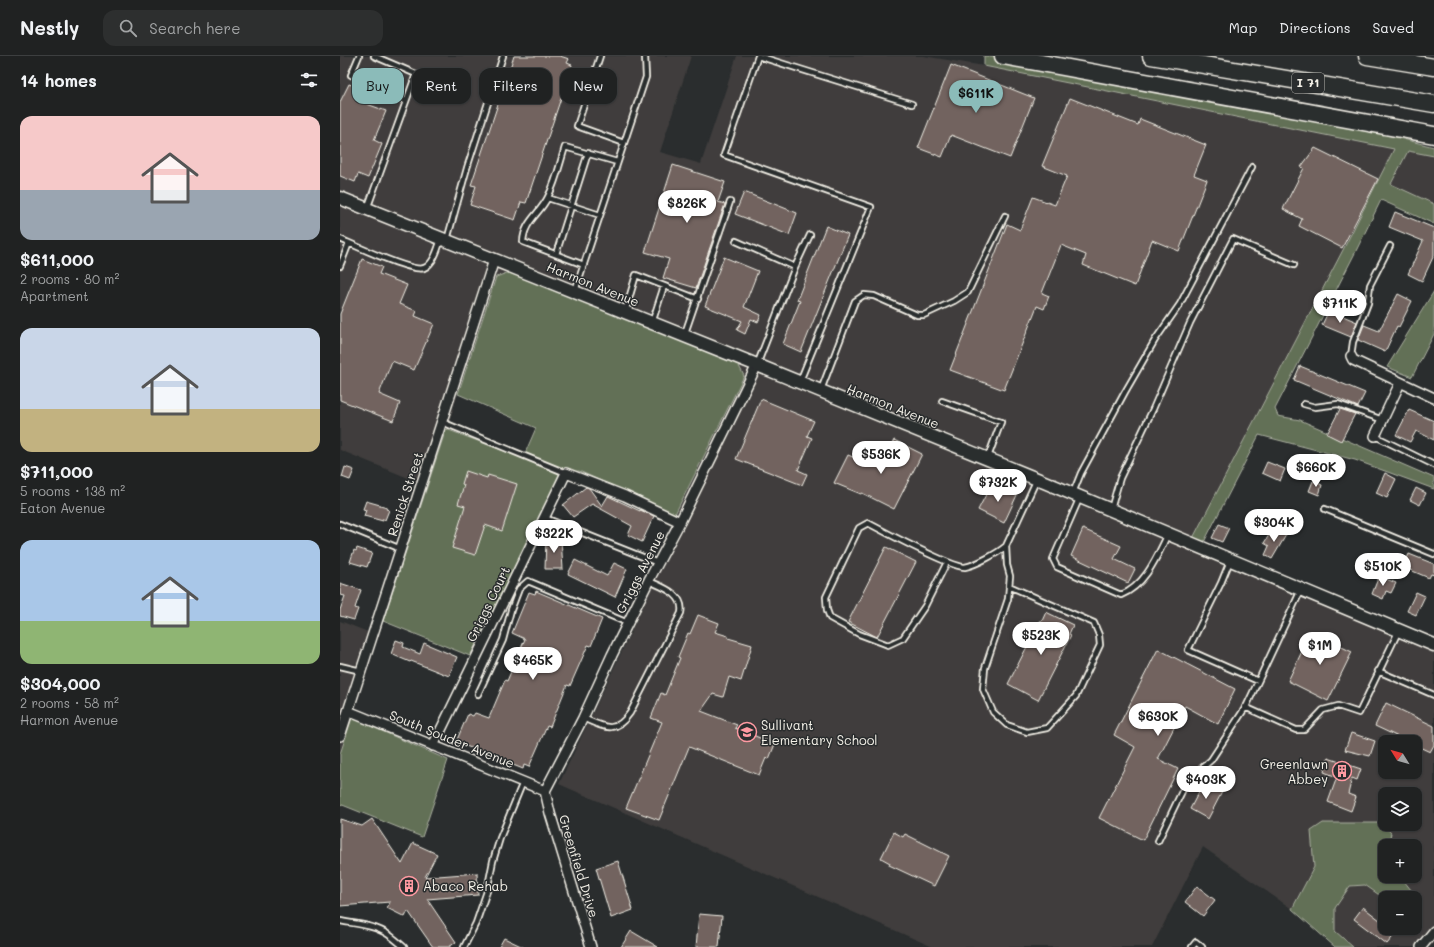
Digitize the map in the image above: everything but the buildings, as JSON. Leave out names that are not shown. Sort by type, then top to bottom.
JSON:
[{"type":"highway","points":[[1003,56],[1434,135]]},
{"type":"highway","name":"I 71","points":[[1151,56],[1434,104]]},
{"type":"highway","points":[[1367,56],[1434,67]]},
{"type":"highway","points":[[1401,128],[1434,129]]},
{"type":"main road","name":"Harmon Avenue","points":[[340,198],[800,382],[1037,479],[1434,645]]},
{"type":"street","name":"Renick Street","points":[[340,736],[494,260]]},
{"type":"street","points":[[1351,356],[1353,360],[1434,398]]},
{"type":"street","name":"Griggs Avenue","points":[[545,791],[583,718],[628,623],[680,522],[757,365]]},
{"type":"street","points":[[1376,436],[1400,383]]},
{"type":"street","points":[[566,472],[625,496],[680,522]]},
{"type":"street","name":"Griggs Court","points":[[433,746],[566,472]]},
{"type":"street","name":"South Souder Avenue","points":[[348,711],[545,791]]},
{"type":"street","name":"Greenfield Drive","points":[[545,791],[550,813],[591,947]]},
{"type":"street","points":[[1421,947],[1434,931]]},
{"type":"lane","points":[[359,56],[351,75],[405,101]]},
{"type":"lane","points":[[367,209],[416,74],[374,56]]},
{"type":"lane","points":[[340,239],[404,266],[416,269],[424,268],[430,263],[444,239],[503,56]]},
{"type":"lane","points":[[600,56],[577,126],[624,143]]},
{"type":"lane","points":[[575,292],[646,77],[644,56]]},
{"type":"lane","points":[[800,382],[871,207],[724,155],[758,56],[912,104]]},
{"type":"lane","points":[[584,265],[523,242],[523,234],[528,224],[548,198],[565,147],[618,162]]},
{"type":"lane","points":[[556,254],[588,153]]},
{"type":"lane","points":[[1168,534],[1158,555],[1142,579],[1129,592],[1121,595],[1057,567],[1053,559],[1076,496],[1081,472],[1155,340],[1180,304],[1252,167]]},
{"type":"lane","points":[[548,198],[600,215]]},
{"type":"lane","points":[[684,336],[698,299],[730,202]]},
{"type":"lane","points":[[821,391],[855,300],[864,295],[874,296],[917,315],[924,314],[954,301],[968,292],[1005,216]]},
{"type":"lane","points":[[757,365],[795,267],[810,235]]},
{"type":"lane","points":[[1110,510],[1120,478],[1153,409],[1190,323],[1234,239],[1294,264]]},
{"type":"lane","points":[[736,240],[795,267]]},
{"type":"lane","points":[[340,266],[349,243]]},
{"type":"lane","points":[[1351,356],[1353,342],[1368,303],[1370,285],[1390,246]]},
{"type":"lane","points":[[625,312],[636,276],[698,299]]},
{"type":"lane","points":[[652,323],[664,286]]},
{"type":"lane","points":[[942,401],[1001,422],[988,459]]},
{"type":"lane","points":[[1304,404],[1315,407],[1338,404],[1383,420]]},
{"type":"lane","points":[[442,422],[566,472]]},
{"type":"lane","points":[[1376,436],[1434,465]]},
{"type":"lane","points":[[947,562],[925,606],[903,638],[888,645],[859,634],[830,618],[827,610],[826,597],[859,528],[868,523],[947,562],[965,567],[995,555],[1006,546],[1037,479]]},
{"type":"lane","points":[[1325,509],[1434,554]]},
{"type":"lane","points":[[544,518],[658,563]]},
{"type":"lane","points":[[340,524],[401,549]]},
{"type":"lane","points":[[1006,546],[1007,564],[1010,576],[1009,586],[1008,599],[985,668],[983,689],[993,712],[1008,725],[1027,732],[1047,728],[1076,696],[1100,645],[1099,636],[1094,623],[1009,586]]},
{"type":"lane","points":[[1231,560],[1188,650],[1258,681]]},
{"type":"lane","points":[[583,718],[607,728],[615,727],[624,722],[681,612],[683,606],[675,595],[649,581]]},
{"type":"lane","points":[[478,694],[503,640],[511,610],[519,589],[528,582],[628,623]]},
{"type":"lane","points":[[1158,841],[1187,781],[1211,760],[1245,707],[1301,590]]},
{"type":"lane","points":[[1245,707],[1296,730],[1304,730],[1323,710],[1338,706],[1359,713],[1399,630]]},
{"type":"lane","points":[[340,666],[361,671]]},
{"type":"lane","points":[[1378,671],[1434,695]]},
{"type":"lane","points":[[464,947],[476,923],[489,882],[492,861],[523,782]]},
{"type":"lane","points":[[340,921],[366,926],[381,931],[388,934],[404,947]]},
{"type":"lane","points":[[1192,947],[1196,942],[1202,947]]},
{"type":"shaded area","points":[[340,56],[691,56],[660,152],[701,164],[737,56],[923,56],[984,66],[1394,149],[1192,540],[1434,643],[1434,942],[1430,947],[1353,947],[1335,931],[1335,908],[1350,886],[1365,885],[1378,894],[1378,935],[1422,935],[1422,891],[1412,891],[1406,883],[1422,883],[1422,839],[1390,839],[1391,833],[1311,831],[1314,867],[1292,909],[1203,847],[1152,947],[933,947],[559,784],[665,560],[675,514],[743,376],[738,364],[512,271],[496,278],[428,486],[340,450]]},
{"type":"shaded area","points":[[1408,151],[1434,156],[1434,204],[1391,185]]},
{"type":"shaded area","points":[[340,621],[378,636],[340,754]]},
{"type":"green space","points":[[984,56],[1033,56],[1271,105],[1434,147],[1434,156],[1408,151],[1391,184],[1434,204],[1434,224],[1381,200],[1275,409],[1278,416],[1300,420],[1434,478],[1434,489],[1355,460],[1259,435],[1203,544],[1192,540],[1394,149],[984,66]]},
{"type":"green space","points":[[512,271],[738,364],[744,376],[675,514],[579,471],[562,473],[470,656],[383,621],[446,429],[523,458],[536,428],[458,394],[496,277]]},
{"type":"green space","points":[[1434,291],[1434,334],[1412,377],[1387,367]]},
{"type":"green space","points":[[352,718],[448,760],[422,837],[340,804],[340,754]]},
{"type":"green space","points":[[1323,823],[1378,823],[1378,831],[1389,831],[1391,833],[1390,839],[1378,839],[1378,883],[1406,883],[1412,891],[1378,891],[1378,894],[1365,885],[1350,886],[1335,908],[1335,931],[1353,947],[1335,947],[1292,909],[1314,867],[1311,831]]},
{"type":"place","name":"Sullivant Elementary School","points":[[747,732]]},
{"type":"place","name":"Greenlawn Abbey","points":[[1342,771]]},
{"type":"place","name":"Abaco Rehab","points":[[409,886]]}]
